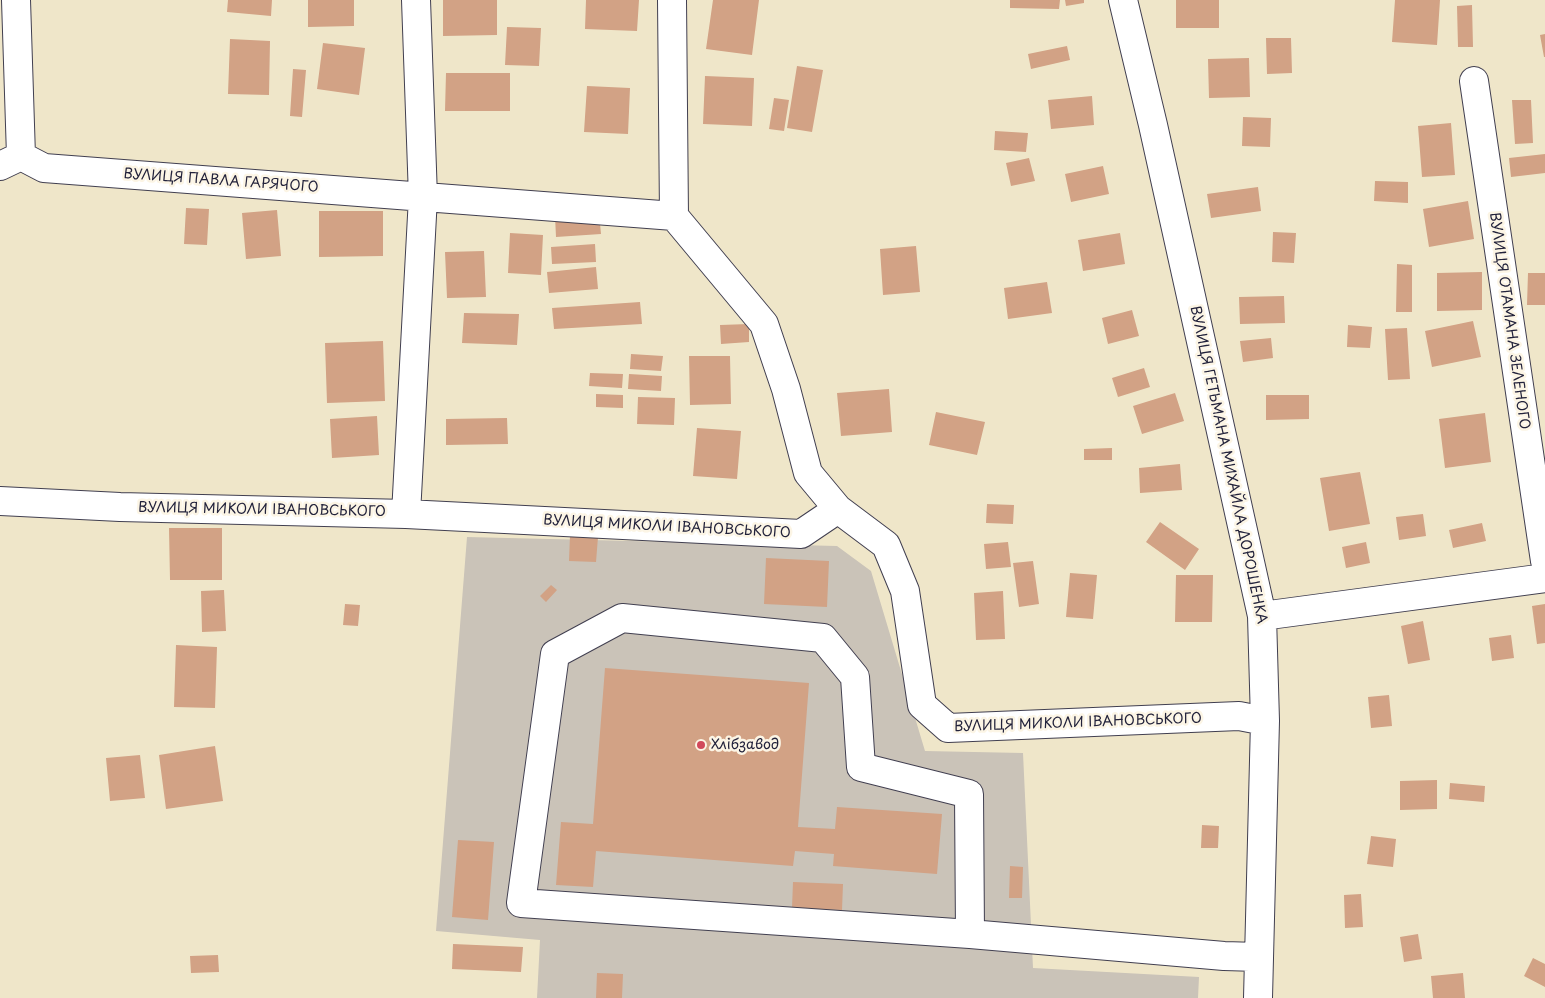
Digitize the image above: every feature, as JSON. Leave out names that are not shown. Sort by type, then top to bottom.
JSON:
[{"type":"street","points":[[10,161],[16,0]]},
{"type":"street","points":[[406,514],[423,196],[416,0]]},
{"type":"street","points":[[672,0],[674,216],[764,324],[786,389],[808,473],[838,509]]},
{"type":"street","name":"ВУЛИЦЯ ГЕТЬМАНА МИХАЙЛА ДОРОШЕНКА","points":[[1123,0],[1153,125],[1262,616],[1265,720],[1258,998]]},
{"type":"street","name":"ВУЛИЦЯ ОТАМАНА ЗЕЛЕНОГО","points":[[1474,81],[1545,561]]},
{"type":"street","name":"ВУЛИЦЯ ПАВЛА ГАРЯЧОГО","points":[[10,161],[44,168],[674,216]]},
{"type":"street","name":"ВУЛИЦЯ МИКОЛИ ІВАНОВСЬКОГО","points":[[0,500],[120,507],[406,514],[801,534],[838,509],[886,545],[905,591],[922,705],[948,728],[1239,716],[1265,720]]},
{"type":"street","points":[[1262,616],[1545,578]]},
{"type":"street","points":[[970,934],[969,794],[860,767],[855,677],[823,638],[622,618],[555,654],[521,903],[970,934],[1258,958]]},
{"type":"shaded area","points":[[467,537],[837,546],[871,571],[925,751],[1023,753],[1033,968],[1199,977],[1198,998],[537,998],[540,940],[436,931]]},
{"type":"building","points":[[228,0],[272,0],[271,16],[227,12]]},
{"type":"building","points":[[308,0],[354,0],[354,26],[308,27]]},
{"type":"building","points":[[443,0],[497,0],[497,35],[443,36]]},
{"type":"building","points":[[586,0],[639,0],[637,31],[585,29]]},
{"type":"building","points":[[713,0],[759,0],[752,55],[706,49]]},
{"type":"building","points":[[1010,0],[1060,0],[1059,9],[1010,8]]},
{"type":"building","points":[[1065,0],[1084,0],[1084,3],[1066,6]]},
{"type":"building","points":[[1176,0],[1219,0],[1219,28],[1176,28]]},
{"type":"building","points":[[1395,0],[1440,0],[1437,45],[1392,42]]},
{"type":"building","points":[[1472,5],[1473,47],[1458,47],[1457,6]]},
{"type":"building","points":[[507,27],[541,28],[539,66],[505,65]]},
{"type":"building","points":[[1545,34],[1545,57],[1544,57],[1540,35]]},
{"type":"building","points":[[1266,38],[1291,38],[1292,73],[1267,74]]},
{"type":"building","points":[[230,39],[270,41],[269,95],[228,94]]},
{"type":"building","points":[[323,43],[365,48],[359,95],[317,89]]},
{"type":"building","points":[[1067,46],[1070,60],[1031,69],[1028,54]]},
{"type":"building","points":[[1249,58],[1250,97],[1209,98],[1208,59]]},
{"type":"building","points":[[797,66],[823,70],[812,132],[787,128]]},
{"type":"building","points":[[293,69],[306,70],[302,117],[290,116]]},
{"type":"building","points":[[446,73],[510,73],[510,111],[445,111]]},
{"type":"building","points":[[705,76],[754,78],[752,126],[703,124]]},
{"type":"building","points":[[587,86],[630,88],[628,134],[584,132]]},
{"type":"building","points":[[1092,96],[1094,125],[1051,129],[1048,100]]},
{"type":"building","points":[[774,98],[789,100],[784,131],[769,129]]},
{"type":"building","points":[[1512,100],[1531,100],[1533,143],[1515,144]]},
{"type":"building","points":[[1243,117],[1271,118],[1270,147],[1242,146]]},
{"type":"building","points":[[1451,123],[1455,175],[1422,177],[1418,126]]},
{"type":"building","points":[[995,131],[1028,133],[1026,152],[994,150]]},
{"type":"building","points":[[1545,154],[1545,173],[1511,177],[1509,158]]},
{"type":"building","points":[[1029,158],[1035,181],[1011,186],[1006,163]]},
{"type":"building","points":[[1103,166],[1109,194],[1071,202],[1065,174]]},
{"type":"building","points":[[1375,181],[1408,182],[1408,203],[1374,201]]},
{"type":"building","points":[[1258,187],[1261,211],[1211,218],[1207,194]]},
{"type":"building","points":[[1468,201],[1474,239],[1429,247],[1423,209]]},
{"type":"building","points":[[186,208],[209,209],[207,245],[184,244]]},
{"type":"building","points":[[277,210],[281,256],[246,259],[242,213]]},
{"type":"building","points":[[319,211],[383,211],[383,256],[319,257]]},
{"type":"building","points":[[599,213],[601,234],[556,237],[555,216]]},
{"type":"building","points":[[1273,232],[1296,233],[1294,263],[1272,262]]},
{"type":"building","points":[[510,233],[543,235],[541,275],[508,273]]},
{"type":"building","points":[[1120,233],[1125,264],[1083,271],[1078,240]]},
{"type":"building","points":[[595,244],[596,262],[552,264],[551,247]]},
{"type":"building","points":[[916,246],[920,292],[883,295],[880,249]]},
{"type":"building","points":[[484,251],[486,297],[447,298],[445,252]]},
{"type":"building","points":[[1397,264],[1412,265],[1412,312],[1396,312]]},
{"type":"building","points":[[596,267],[598,289],[549,293],[547,272]]},
{"type":"building","points":[[1482,272],[1482,310],[1437,311],[1437,273]]},
{"type":"building","points":[[1528,273],[1545,273],[1545,305],[1527,305]]},
{"type":"building","points":[[1047,282],[1052,313],[1008,319],[1004,288]]},
{"type":"building","points":[[1284,296],[1285,323],[1240,324],[1239,297]]},
{"type":"building","points":[[640,302],[642,324],[554,329],[552,308]]},
{"type":"building","points":[[1132,310],[1139,336],[1108,344],[1102,318]]},
{"type":"building","points":[[464,313],[519,314],[517,345],[462,343]]},
{"type":"building","points":[[1473,321],[1481,357],[1432,367],[1425,331]]},
{"type":"building","points":[[749,324],[749,342],[721,344],[720,325]]},
{"type":"building","points":[[1348,325],[1372,327],[1370,348],[1347,347]]},
{"type":"building","points":[[1407,328],[1410,379],[1388,380],[1385,329]]},
{"type":"building","points":[[1271,338],[1273,358],[1243,362],[1240,341]]},
{"type":"building","points":[[383,341],[385,401],[327,403],[325,343]]},
{"type":"building","points":[[631,354],[663,356],[661,371],[630,369]]},
{"type":"building","points":[[689,356],[730,356],[731,404],[690,405]]},
{"type":"building","points":[[1144,368],[1150,387],[1118,397],[1112,378]]},
{"type":"building","points":[[590,373],[623,374],[622,388],[589,386]]},
{"type":"building","points":[[629,374],[662,376],[661,391],[628,389]]},
{"type":"building","points":[[889,389],[892,432],[841,436],[837,393]]},
{"type":"building","points":[[1175,393],[1184,421],[1142,434],[1133,406]]},
{"type":"building","points":[[596,394],[623,395],[623,408],[596,407]]},
{"type":"building","points":[[1266,395],[1309,395],[1309,419],[1266,420]]},
{"type":"building","points":[[638,397],[675,398],[674,425],[637,424]]},
{"type":"building","points":[[936,412],[985,422],[977,455],[929,445]]},
{"type":"building","points":[[1485,413],[1491,462],[1445,468],[1439,419]]},
{"type":"building","points":[[377,416],[379,455],[332,458],[330,419]]},
{"type":"building","points":[[507,418],[508,444],[446,445],[446,419]]},
{"type":"building","points":[[697,428],[741,431],[737,479],[693,476]]},
{"type":"building","points":[[1112,448],[1112,460],[1084,460],[1084,449]]},
{"type":"building","points":[[1180,464],[1182,490],[1140,493],[1139,468]]},
{"type":"building","points":[[1360,472],[1370,524],[1329,531],[1320,478]]},
{"type":"building","points":[[987,504],[1014,505],[1013,524],[986,523]]},
{"type":"building","points":[[1423,514],[1426,536],[1399,540],[1396,517]]},
{"type":"building","points":[[1160,522],[1199,549],[1185,570],[1146,542]]},
{"type":"building","points":[[1482,523],[1486,541],[1453,548],[1449,530]]},
{"type":"building","points":[[169,528],[222,528],[222,580],[170,580]]},
{"type":"building","points":[[570,535],[598,537],[596,562],[569,561]]},
{"type":"building","points":[[1008,542],[1011,567],[986,569],[984,544]]},
{"type":"building","points":[[1366,542],[1370,563],[1346,568],[1342,547]]},
{"type":"building","points":[[766,558],[829,561],[827,607],[764,604]]},
{"type":"building","points":[[1033,561],[1039,604],[1019,607],[1013,563]]},
{"type":"building","points":[[1070,573],[1097,575],[1093,619],[1066,617]]},
{"type":"building","points":[[1176,575],[1213,575],[1212,622],[1175,622]]},
{"type":"building","points":[[551,585],[557,590],[546,602],[540,596]]},
{"type":"building","points":[[224,590],[226,631],[202,632],[201,591]]},
{"type":"building","points":[[1003,591],[1005,639],[976,640],[974,593]]},
{"type":"building","points":[[345,604],[360,605],[358,626],[343,625]]},
{"type":"building","points":[[1545,604],[1545,643],[1537,644],[1532,606]]},
{"type":"building","points":[[1423,621],[1430,660],[1408,664],[1401,626]]},
{"type":"building","points":[[1511,635],[1514,658],[1492,661],[1489,638]]},
{"type":"building","points":[[176,645],[217,647],[215,708],[174,707]]},
{"type":"building","name":"Хлібзавод","points":[[605,668],[809,683],[798,827],[835,829],[837,807],[942,814],[937,874],[833,866],[834,854],[795,851],[793,866],[596,851],[593,887],[556,885],[561,822],[593,824]]},
{"type":"building","points":[[1389,695],[1392,726],[1371,728],[1368,697]]},
{"type":"building","points":[[215,746],[223,801],[166,809],[159,755]]},
{"type":"building","points":[[140,755],[145,798],[110,801],[106,758]]},
{"type":"building","points":[[1437,780],[1437,809],[1400,810],[1400,781]]},
{"type":"building","points":[[1450,783],[1485,786],[1484,802],[1449,799]]},
{"type":"building","points":[[1202,825],[1219,826],[1218,848],[1201,848]]},
{"type":"building","points":[[1371,836],[1396,839],[1393,867],[1367,864]]},
{"type":"building","points":[[458,840],[494,842],[488,920],[452,917]]},
{"type":"building","points":[[1010,866],[1023,867],[1022,898],[1009,898]]},
{"type":"building","points":[[793,882],[843,884],[842,910],[792,908]]},
{"type":"building","points":[[1361,894],[1363,927],[1345,928],[1344,895]]},
{"type":"building","points":[[1418,934],[1422,959],[1404,962],[1400,937]]},
{"type":"building","points":[[453,944],[523,947],[521,972],[452,969]]},
{"type":"building","points":[[218,955],[219,972],[191,973],[190,956]]},
{"type":"building","points":[[1533,958],[1545,964],[1545,987],[1524,976]]},
{"type":"building","points":[[597,973],[623,974],[622,998],[596,998]]},
{"type":"building","points":[[1463,973],[1465,998],[1433,998],[1431,976]]},
{"type":"place","name":"Хлібзавод","points":[[701,745]]}]
